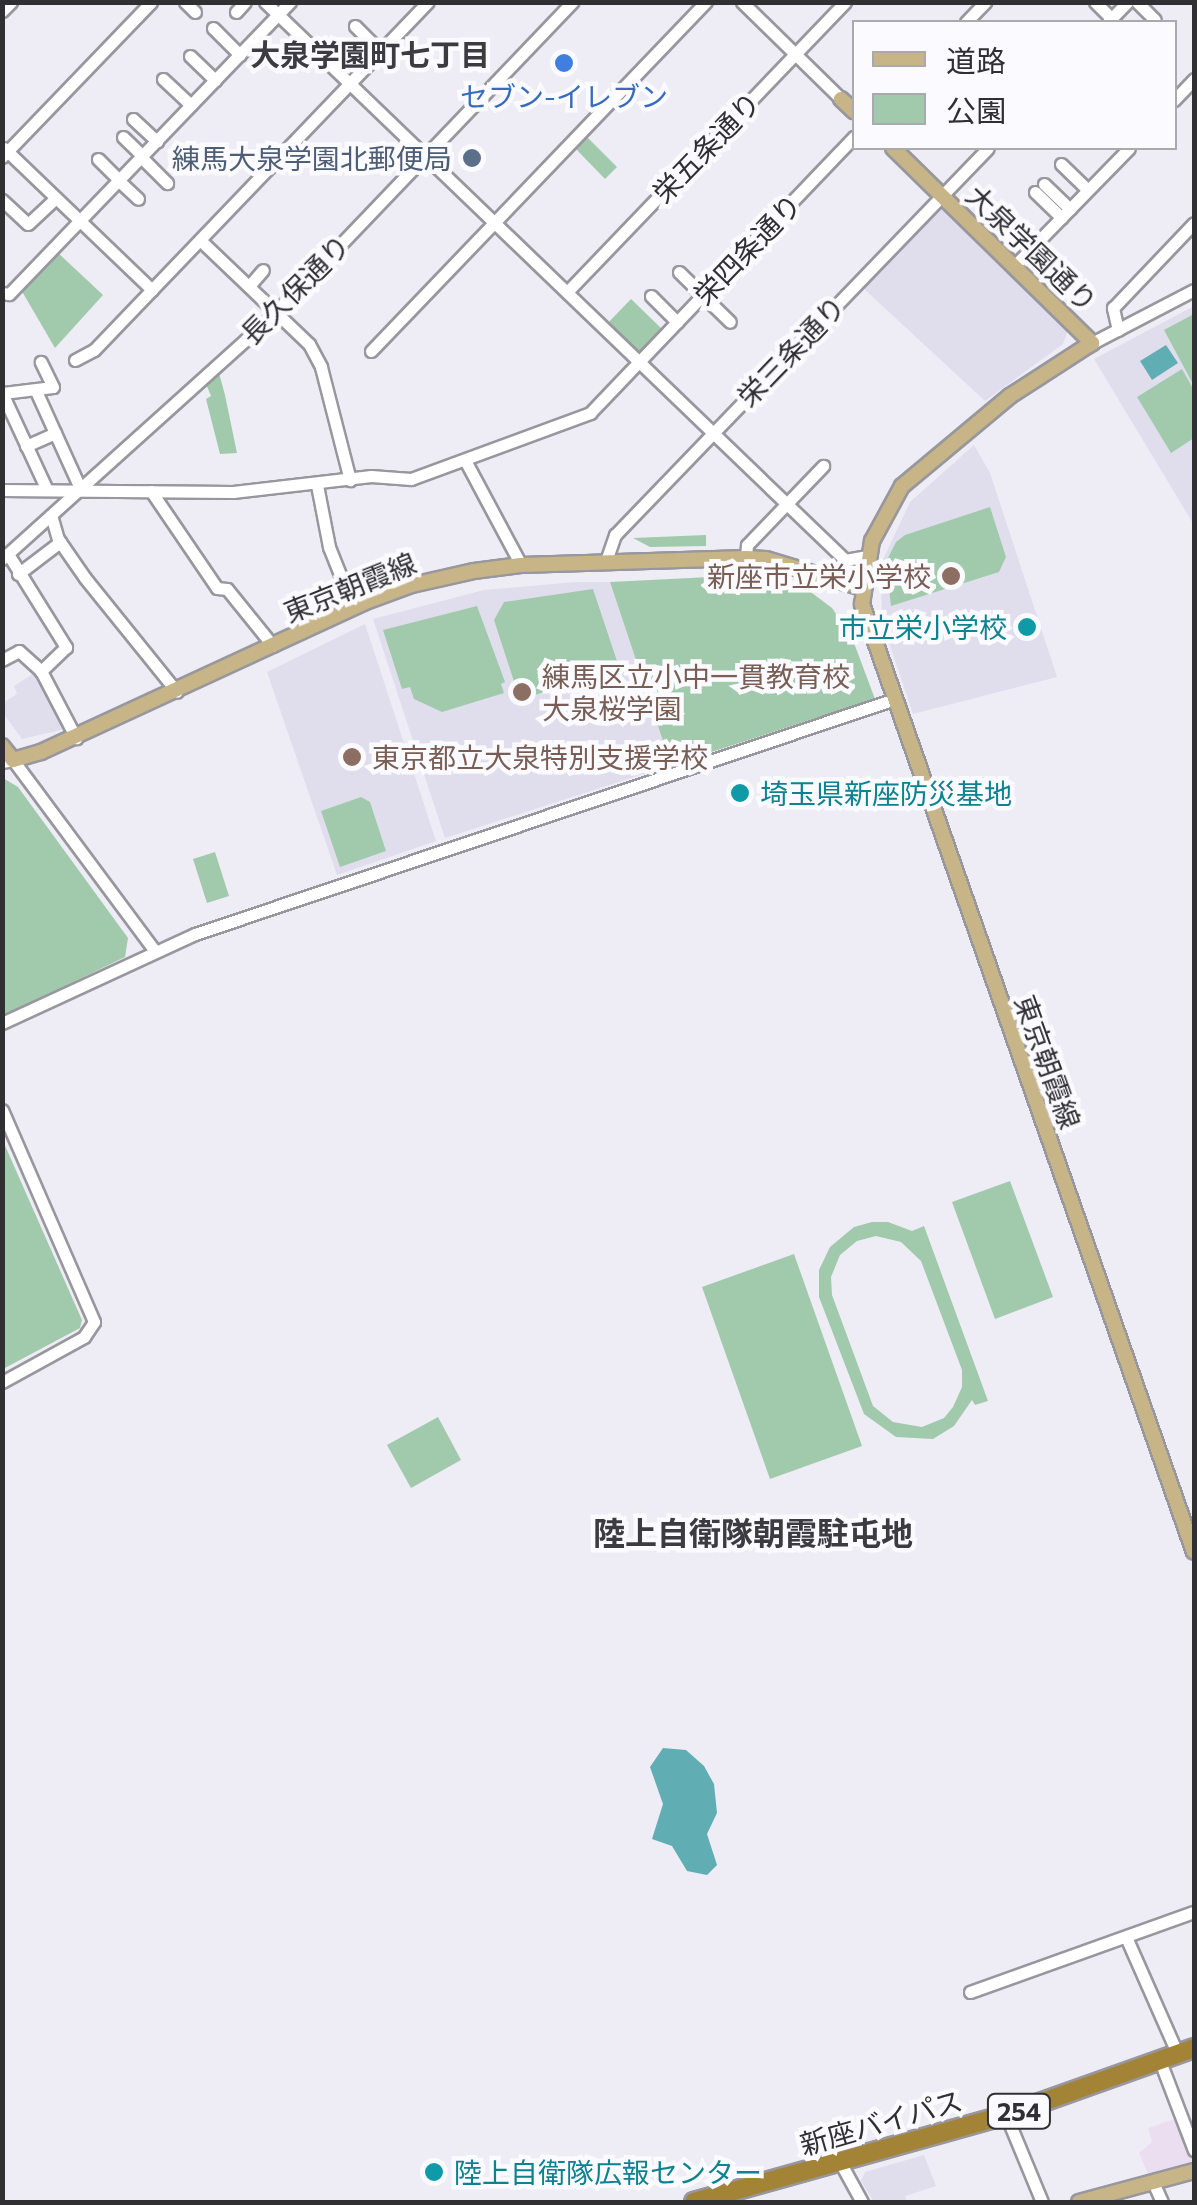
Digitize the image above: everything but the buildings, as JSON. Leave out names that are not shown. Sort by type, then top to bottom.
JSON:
[{"type":"highway","name":"新座バイパス","points":[[694,2202],[1008,2119],[1163,2069],[1189,2053]]},
{"type":"highway","name":"新座バイパス","points":[[1008,2119],[1189,2053]]},
{"type":"highway","name":"新座バイパス","points":[[734,2201],[842,2165]]},
{"type":"main road","points":[[842,98],[852,109]]},
{"type":"main road","name":"大泉学園通り","points":[[894,150],[1016,265],[1092,344]]},
{"type":"main road","name":"東京朝霞線","points":[[1092,344],[1010,396],[902,486],[878,524],[862,588],[865,613],[1194,1552]]},
{"type":"main road","name":"東京朝霞線","points":[[8,761],[76,738],[353,607],[430,580],[521,565],[746,558],[794,566],[862,588]]},
{"type":"main road","points":[[2,746],[8,761]]},
{"type":"main road","points":[[1079,2202],[1194,2171]]},
{"type":"street","points":[[2,11],[11,2]]},
{"type":"street","points":[[266,2],[846,560],[868,556]]},
{"type":"street","points":[[2,293],[9,294],[290,2]]},
{"type":"street","points":[[74,360],[94,350],[428,2]]},
{"type":"street","name":"長久保通り","points":[[5,557],[276,312],[572,2]]},
{"type":"street","points":[[371,351],[706,2]]},
{"type":"street","points":[[742,2],[842,98]]},
{"type":"street","name":"栄五条通り","points":[[568,292],[845,2]]},
{"type":"street","points":[[1095,2],[1110,20],[1127,2]]},
{"type":"street","points":[[1137,2],[1155,20]]},
{"type":"street","points":[[143,5],[4,152],[152,290]]},
{"type":"street","points":[[355,26],[381,52]]},
{"type":"street","points":[[213,28],[240,55]]},
{"type":"street","points":[[190,56],[215,80]]},
{"type":"street","points":[[163,79],[191,106]]},
{"type":"street","points":[[133,119],[156,142]]},
{"type":"street","points":[[123,137],[167,182]]},
{"type":"street","name":"栄四条通り","points":[[2,490],[151,491],[411,479],[466,462],[590,413],[852,139]]},
{"type":"street","name":"栄三条通り","points":[[606,561],[614,537],[986,150]]},
{"type":"street","points":[[1016,265],[1127,150]]},
{"type":"street","points":[[98,160],[138,199]]},
{"type":"street","points":[[1061,164],[1088,190]]},
{"type":"street","points":[[1040,188],[1066,213]]},
{"type":"street","points":[[2,200],[28,224],[56,198]]},
{"type":"street","points":[[1118,330],[1112,308],[1194,223]]},
{"type":"street","points":[[200,240],[309,344],[321,368],[350,480]]},
{"type":"street","points":[[249,286],[264,270]]},
{"type":"street","points":[[679,272],[730,322]]},
{"type":"street","points":[[1092,344],[1194,290]]},
{"type":"street","points":[[651,296],[677,322]]},
{"type":"street","points":[[42,362],[53,386],[3,393],[46,488]]},
{"type":"street","points":[[36,391],[80,488]]},
{"type":"street","points":[[26,446],[56,433]]},
{"type":"street","points":[[466,462],[521,565]]},
{"type":"street","points":[[746,558],[747,545],[823,466]]},
{"type":"street","points":[[317,486],[329,547],[353,607]]},
{"type":"street","points":[[151,491],[216,588],[227,589],[273,646]]},
{"type":"street","points":[[50,515],[60,542],[177,692]]},
{"type":"street","points":[[18,574],[60,542]]},
{"type":"street","points":[[5,557],[66,647],[40,671]]},
{"type":"street","points":[[2,660],[20,651],[40,671],[76,738]]},
{"type":"street","points":[[2,1022],[155,952],[435,850],[895,699]]},
{"type":"street","points":[[8,761],[155,952]]},
{"type":"street","points":[[2,1110],[94,1322],[84,1337],[2,1382]]},
{"type":"street","points":[[970,1992],[1194,1912]]},
{"type":"street","points":[[1126,1937],[1189,2053]]},
{"type":"street","points":[[1163,2069],[1194,2150]]},
{"type":"street","points":[[1008,2119],[1042,2202]]},
{"type":"street","points":[[842,2165],[862,2202]]},
{"type":"street","points":[[1153,2182],[1162,2202]]},
{"type":"shaded area","points":[[940,207],[1065,324],[1063,344],[985,401],[862,287]]},
{"type":"shaded area","points":[[1194,306],[1194,525],[1094,359]]},
{"type":"shaded area","name":"新座市立栄小学校","points":[[974,445],[990,473],[1057,677],[913,714],[882,622],[881,564],[910,502]]},
{"type":"shaded area","name":"練馬区立小中一貫教育校 大泉桜学園","points":[[610,582],[671,765],[445,838],[373,619],[484,590]]},
{"type":"shaded area","name":"東京都立大泉特別支援学校","points":[[365,624],[436,841],[337,875],[267,672]]},
{"type":"shaded area","points":[[36,672],[69,728],[22,739],[3,713],[3,703],[17,694],[14,686]]},
{"type":"shaded area","points":[[1178,2118],[1194,2161],[1149,2176],[1139,2153],[1152,2142],[1148,2128]]},
{"type":"shaded area","points":[[924,2155],[936,2186],[905,2196],[907,2202],[874,2202],[861,2181],[865,2172]]},
{"type":"green space","points":[[586,136],[617,167],[605,179],[575,148]]},
{"type":"green space","points":[[56,251],[103,295],[55,348],[20,288]]},
{"type":"green space","points":[[631,299],[664,331],[641,355],[605,326]]},
{"type":"green space","points":[[1194,314],[1194,386],[1164,330]]},
{"type":"green space","points":[[1182,369],[1194,390],[1194,438],[1171,453],[1137,397]]},
{"type":"green space","points":[[219,373],[237,453],[220,454],[206,399],[211,396],[206,384]]},
{"type":"green space","points":[[990,507],[1006,557],[999,572],[891,606],[886,562],[896,542],[905,535]]},
{"type":"green space","points":[[706,535],[706,546],[650,547],[633,538]]},
{"type":"green space","points":[[750,575],[804,587],[832,608],[851,635],[875,699],[671,765],[610,582]]},
{"type":"green space","points":[[593,589],[619,667],[520,700],[494,620],[504,602]]},
{"type":"green space","points":[[477,606],[505,682],[501,684],[504,693],[442,712],[414,699],[410,687],[402,689],[383,630]]},
{"type":"green space","points":[[3,778],[18,787],[128,938],[125,957],[3,1016]]},
{"type":"green space","points":[[361,797],[370,802],[386,851],[340,867],[321,811]]},
{"type":"green space","points":[[215,852],[229,896],[207,903],[193,859]]},
{"type":"green space","points":[[3,1141],[82,1320],[80,1328],[3,1369]]},
{"type":"green space","points":[[1010,1181],[1053,1297],[995,1319],[952,1202]]},
{"type":"green space","points":[[888,1222],[912,1231],[924,1226],[988,1401],[975,1405],[972,1400],[954,1426],[933,1439],[896,1437],[864,1414],[819,1297],[819,1270],[830,1247],[854,1227]],"holes":[[[876,1236],[901,1242],[921,1261],[962,1370],[962,1387],[953,1407],[944,1418],[922,1427],[893,1422],[873,1406],[832,1295],[831,1277],[840,1255],[857,1241]]]},
{"type":"green space","points":[[794,1254],[862,1446],[770,1479],[702,1287]]},
{"type":"green space","points":[[438,1417],[461,1460],[411,1488],[387,1445]]},
{"type":"water","points":[[1166,345],[1178,363],[1152,380],[1140,361]]},
{"type":"water","points":[[663,1748],[686,1750],[704,1766],[714,1784],[717,1813],[707,1834],[717,1865],[707,1875],[687,1871],[672,1846],[652,1839],[663,1804],[650,1767]]},
{"type":"place","name":"セブン-イレブン","points":[[564,63]]},
{"type":"place","name":"練馬大泉学園北郵便局","points":[[472,158]]},
{"type":"place","name":"新座市立栄小学校","points":[[951,576]]},
{"type":"place","name":"市立栄小学校","points":[[1027,627]]},
{"type":"place","name":"練馬区立小中一貫教育校 大泉桜学園","points":[[522,692]]},
{"type":"place","name":"東京都立大泉特別支援学校","points":[[352,757]]},
{"type":"place","name":"埼玉県新座防災基地","points":[[740,793]]},
{"type":"place","name":"陸上自衛隊広報センター","points":[[434,2172]]},
{"type":"district","name":"大泉学園町七丁目","points":[[370,54]]},
{"type":"district","name":"陸上自衛隊朝霞駐屯地","points":[[753,1532]]}]
